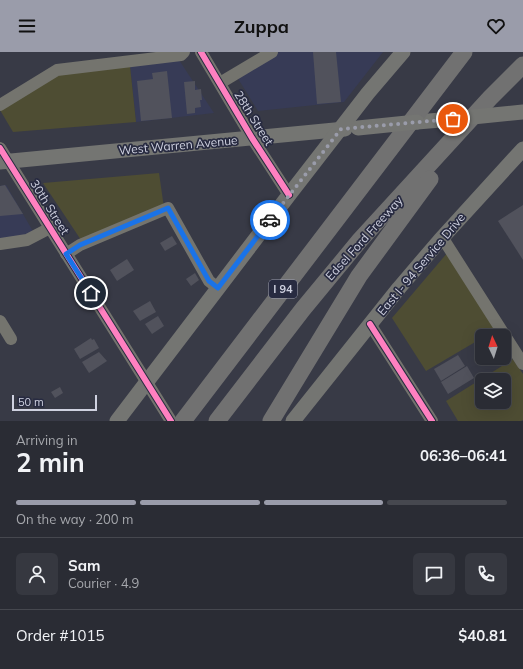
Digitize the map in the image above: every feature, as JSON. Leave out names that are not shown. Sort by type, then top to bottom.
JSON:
[{"type":"highway","name":"I 94","points":[[183,421],[464,52]]},
{"type":"highway","name":"Edsel Ford Freeway","points":[[217,421],[303,309],[346,257],[490,98],[523,65]]},
{"type":"highway","points":[[271,421],[358,276],[440,165],[443,150]]},
{"type":"main road","points":[[117,421],[341,129],[403,52]]},
{"type":"main road","name":"West Warren Avenue","points":[[4,161],[523,112]]},
{"type":"main road","name":"East I- 94 Service Drive","points":[[294,421],[370,324],[442,237],[490,183],[523,149]]},
{"type":"street","points":[[0,105],[58,70],[180,54],[184,52]]},
{"type":"street","name":"28th Street","points":[[201,52],[252,138],[290,195]]},
{"type":"street","points":[[220,83],[272,52]]},
{"type":"street","name":"30th Street","points":[[0,148],[4,161],[50,228],[171,421]]},
{"type":"street","points":[[66,254],[80,245],[168,208],[209,281],[218,288]]},
{"type":"street","points":[[0,244],[27,240],[50,228]]},
{"type":"street","points":[[442,237],[523,364]]},
{"type":"street","points":[[0,321],[11,339]]},
{"type":"street","points":[[370,324],[432,421]]},
{"type":"shaded area","points":[[277,52],[383,52],[344,102],[258,111],[237,77]]},
{"type":"shaded area","points":[[179,60],[214,113],[136,122],[130,66]]},
{"type":"shaded area","points":[[130,66],[136,122],[13,132],[0,110],[58,73]]},
{"type":"shaded area","points":[[159,173],[164,208],[81,240],[43,183]]},
{"type":"shaded area","points":[[6,185],[34,233],[0,240],[0,186]]},
{"type":"shaded area","points":[[448,252],[496,329],[475,329],[475,342],[426,371],[392,318]]},
{"type":"shaded area","points":[[513,359],[523,374],[523,420],[458,421],[446,401],[475,383],[475,409],[511,409],[511,373],[491,373],[503,365],[511,365],[511,360]]},
{"type":"building","points":[[313,52],[336,52],[341,102],[317,104]]},
{"type":"building","points":[[167,71],[172,118],[141,121],[137,81],[153,79],[152,73]]},
{"type":"building","points":[[195,81],[195,90],[201,89],[201,107],[195,108],[195,113],[187,114],[184,82]]},
{"type":"building","points":[[5,185],[23,214],[0,216],[0,186]]},
{"type":"building","points":[[523,205],[523,260],[498,221]]},
{"type":"building","points":[[172,236],[177,244],[165,251],[160,243]]},
{"type":"building","points":[[127,259],[134,270],[117,281],[110,270]]},
{"type":"building","points":[[195,273],[199,280],[191,286],[186,279]]},
{"type":"building","points":[[150,301],[156,312],[140,321],[133,311]]},
{"type":"building","points":[[158,316],[164,326],[152,334],[145,324]]},
{"type":"building","points":[[91,338],[92,340],[94,339],[99,348],[80,359],[74,349]]},
{"type":"building","points":[[99,352],[107,361],[89,373],[82,362]]},
{"type":"building","points":[[458,355],[465,366],[441,381],[434,369]]},
{"type":"building","points":[[467,366],[474,378],[448,394],[441,382]]},
{"type":"building","points":[[60,387],[63,393],[55,398],[51,392]]},
{"type":"cycle path","points":[[201,52],[252,138],[289,195]]},
{"type":"cycle path","points":[[0,148],[171,421]]},
{"type":"cycle path","points":[[370,324],[432,421]]},
{"type":"way so far","points":[[270,220],[341,129],[453,119]]},
{"type":"route","points":[[91,293],[66,254],[80,245],[168,208],[209,281],[218,288],[270,220]]}]
